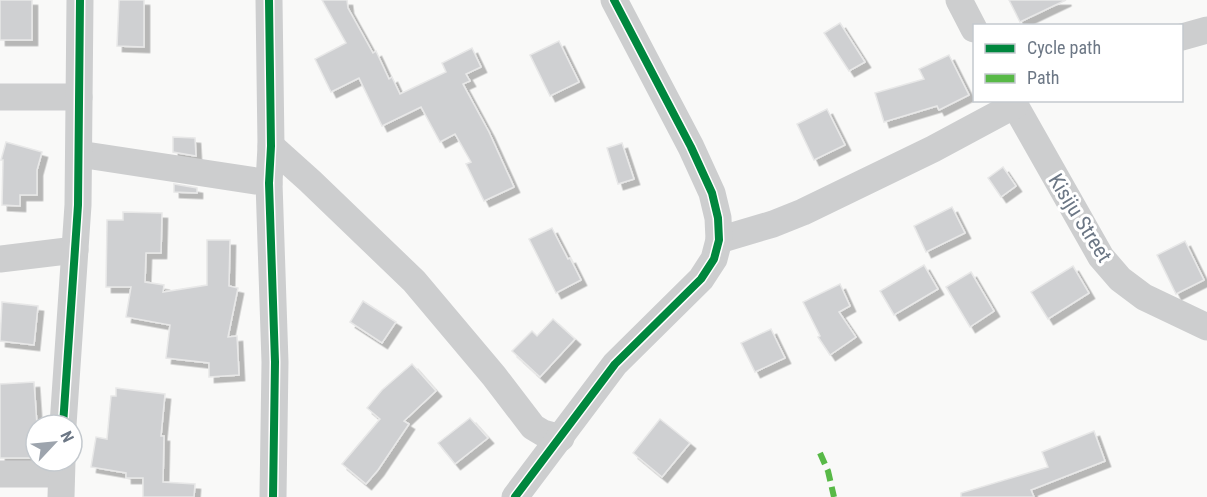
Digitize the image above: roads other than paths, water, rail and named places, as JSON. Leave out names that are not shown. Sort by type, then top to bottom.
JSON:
[{"type":"street","points":[[64,413],[79,154],[80,0]]},
{"type":"street","points":[[269,0],[271,146],[269,183],[275,362],[273,497]]},
{"type":"street","points":[[518,493],[615,364],[701,279],[714,259],[719,240],[718,218],[712,193],[691,147],[614,0]]},
{"type":"street","points":[[959,0],[973,25]]},
{"type":"street","points":[[1183,38],[1207,30]]},
{"type":"street","points":[[0,97],[79,97]]},
{"type":"street","points":[[719,240],[773,224],[803,212],[933,149],[1013,103]]},
{"type":"street","name":"Kisiju Street","points":[[1013,103],[1101,257],[1114,272],[1144,297],[1207,327]]},
{"type":"street","points":[[271,146],[414,281],[494,376],[533,427],[543,433],[561,438]]},
{"type":"street","points":[[79,154],[269,183]]},
{"type":"street","points":[[0,260],[75,250]]},
{"type":"street","points":[[518,493],[533,427]]},
{"type":"street","points":[[0,474],[61,477]]}]
